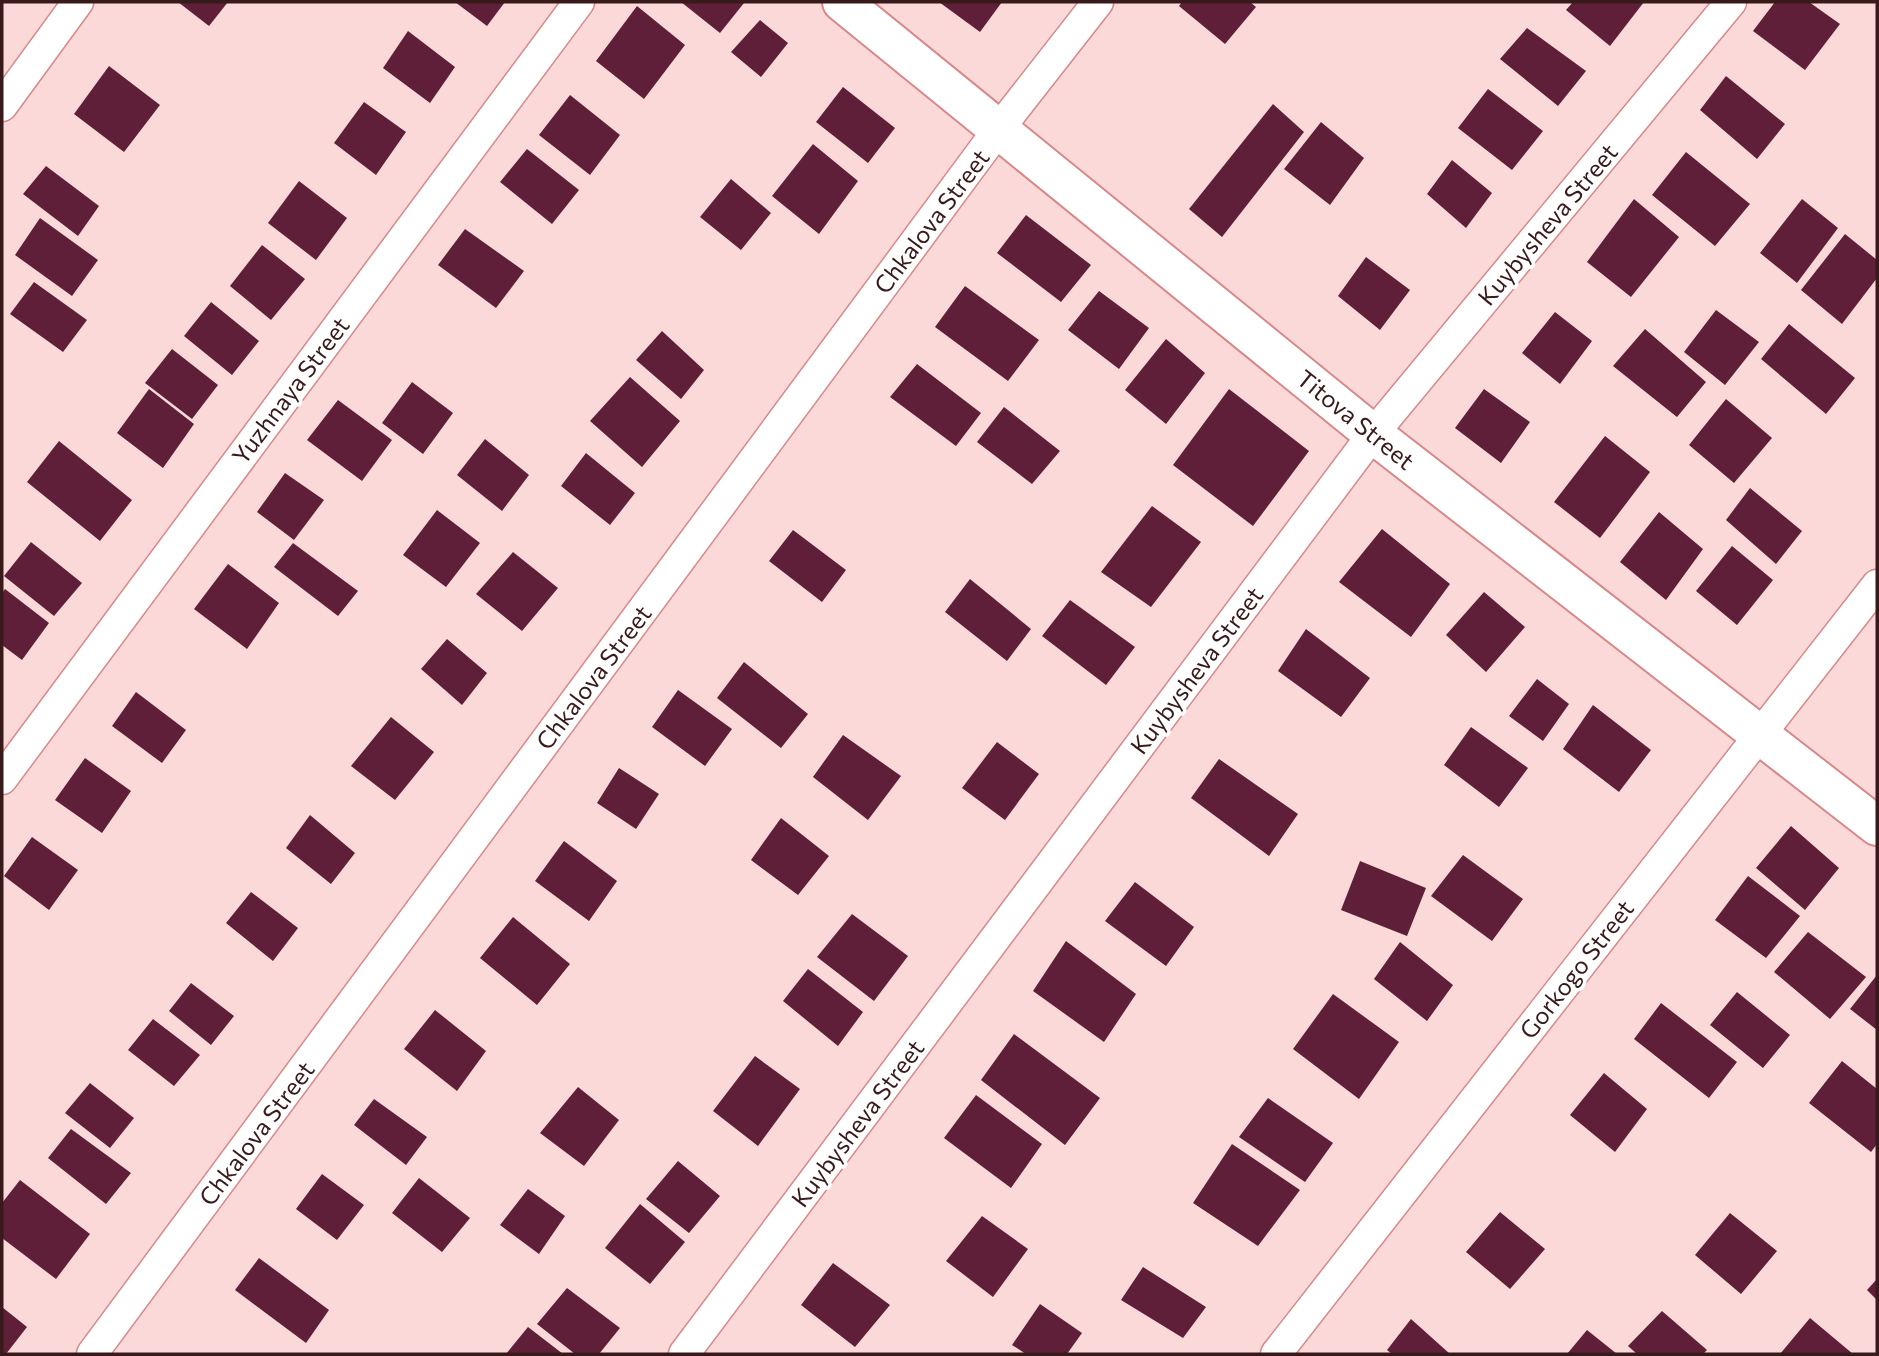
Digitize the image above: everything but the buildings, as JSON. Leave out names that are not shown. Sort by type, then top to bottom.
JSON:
[{"type":"main road","name":"Titova Street","points":[[842,2],[1373,434],[1877,825]]},
{"type":"street","points":[[2,106],[78,2]]},
{"type":"street","name":"Yuzhnaya Street","points":[[2,779],[579,2]]},
{"type":"street","name":"Chkalova Street","points":[[92,1354],[998,130],[1098,2]]},
{"type":"street","name":"Kuybysheva Street","points":[[684,1354],[1373,434],[1731,2]]},
{"type":"street","name":"Gorkogo Street","points":[[1276,1354],[1877,585]]}]
